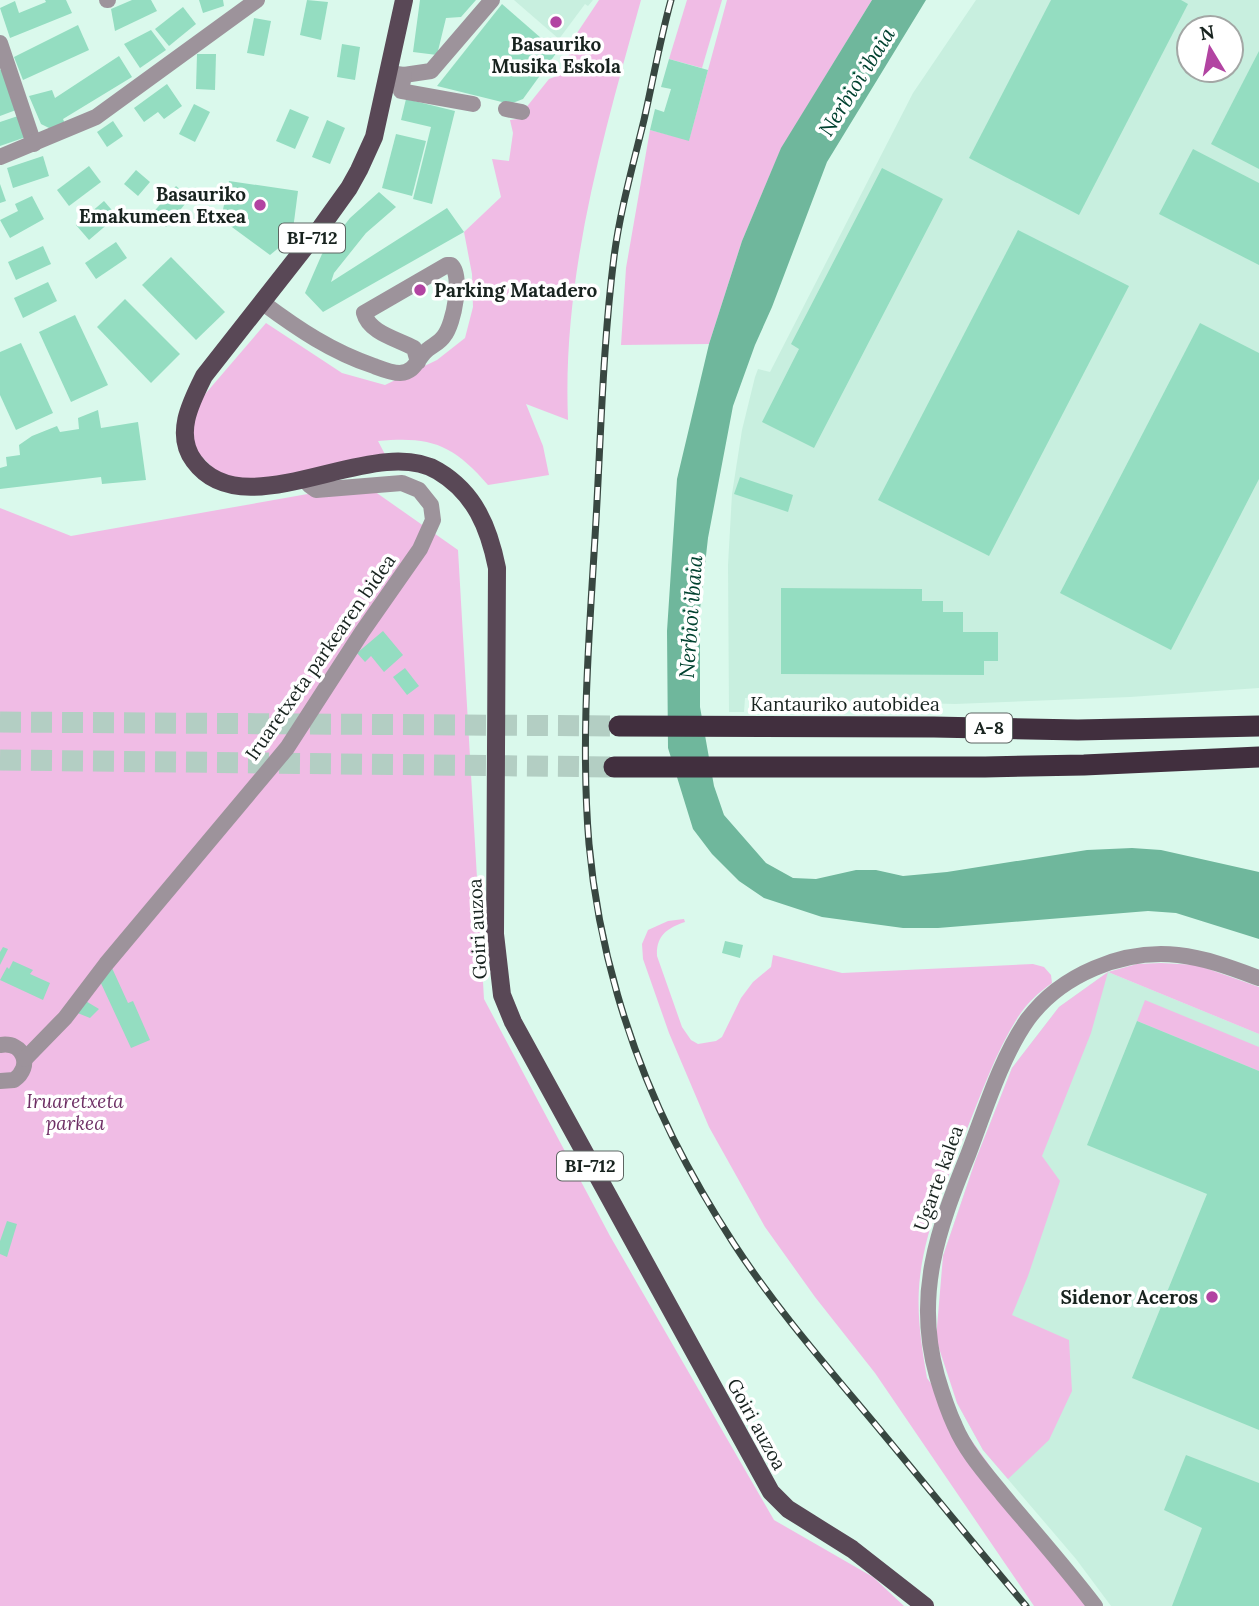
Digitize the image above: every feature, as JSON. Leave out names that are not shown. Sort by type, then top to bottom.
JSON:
[{"type":"highway","name":"Kantauriko autobidea","points":[[619,726],[1078,730],[1259,726]]},
{"type":"highway","name":"A-8","points":[[614,767],[1059,766],[1259,757]]},
{"type":"main road","name":"BI-712","points":[[263,303],[349,188],[359,170],[396,74],[404,0]]},
{"type":"main road","name":"Goiri auzoa","points":[[263,303],[204,376],[194,396],[186,420],[185,438],[190,456],[202,472],[215,481],[250,489],[389,462],[414,463],[437,470],[468,496],[483,519],[491,537],[497,568],[495,934],[502,995],[509,1013],[771,1492],[788,1509],[852,1549],[925,1606]]},
{"type":"street","points":[[0,157],[96,117],[232,7],[257,0]]},
{"type":"street","points":[[474,104],[401,91],[396,74],[431,71],[492,0]]},
{"type":"street","points":[[0,43],[34,144]]},
{"type":"street","points":[[506,109],[522,112]]},
{"type":"street","points":[[263,303],[331,350],[401,373],[411,370],[448,331],[457,294],[456,271],[451,265],[364,313],[366,319],[382,333],[414,348],[418,362]]},
{"type":"street","name":"Iruaretxeta parkearen bidea","points":[[25,1059],[65,1018],[106,964],[286,748],[420,549],[433,520],[431,506],[419,490],[402,483],[316,490],[309,485],[308,478]]},
{"type":"street","name":"Ugarte kalea","points":[[1095,1606],[979,1466],[955,1427],[937,1375],[929,1327],[930,1279],[940,1224],[1008,1056],[1027,1021],[1048,998],[1093,968],[1110,962],[1158,954],[1215,962],[1259,978]]},
{"type":"street","points":[[0,1045],[18,1048],[25,1059],[20,1076],[1,1083]]},
{"type":"shaded area","name":"Basauriko Musika Eskola","points":[[514,0],[593,0],[588,6],[585,4],[559,39]]},
{"type":"shaded area","points":[[976,0],[1259,0],[1259,688],[1130,697],[955,704],[745,698],[744,712],[729,712],[728,565],[732,494],[742,430],[755,377],[758,369],[770,372],[913,93]]},
{"type":"shaded area","points":[[1108,972],[1259,1034],[1259,1606],[1111,1606],[1076,1559],[983,1450],[957,1403],[943,1256],[976,1159],[1012,1068],[1059,1007]]},
{"type":"green space","points":[[599,0],[641,0],[600,155],[578,260],[568,366],[568,420],[526,404],[543,446],[549,475],[488,485],[452,452],[426,442],[396,440],[378,441],[389,462],[308,478],[224,479],[193,448],[192,424],[200,400],[266,323],[342,373],[385,385],[437,360],[465,338],[473,307],[472,274],[464,232],[501,197],[492,159],[509,161],[513,133],[510,120],[517,119],[549,79],[562,74],[577,33]]},
{"type":"green space","points":[[687,0],[722,0],[702,68],[669,59]]},
{"type":"green space","points":[[727,0],[872,0],[781,149],[742,241],[709,344],[621,345],[626,268],[650,130],[689,140]]},
{"type":"green space","name":"Iruaretxeta parkea","points":[[364,484],[458,550],[484,999],[610,1236],[774,1520],[873,1577],[904,1606],[0,1606],[0,508],[71,536]]},
{"type":"green space","points":[[684,919],[685,922],[668,930],[661,938],[657,956],[682,1027],[691,1040],[698,1044],[716,1041],[722,1037],[741,998],[753,982],[771,967],[773,955],[842,973],[1033,964],[1044,967],[1051,975],[1052,983],[1025,1007],[1002,1045],[944,1186],[923,1258],[919,1315],[927,1378],[1090,1606],[1034,1606],[875,1373],[815,1297],[765,1227],[709,1127],[669,1033],[643,959],[642,944],[648,930],[668,921]]},
{"type":"green space","points":[[1137,964],[1197,965],[1259,987],[1259,1034],[1108,972]]},
{"type":"green space","points":[[1108,972],[1091,1033],[1042,1156],[1060,1181],[1012,1315],[1069,1340],[1072,1391],[1049,1440],[1008,1479],[983,1450],[957,1403],[936,1339],[943,1256],[976,1159],[1012,1068],[1059,1007]]},
{"type":"green space","points":[[1145,1000],[1259,1047],[1259,1071],[1137,1021]]},
{"type":"water","name":"Nerbioi ibaia","points":[[872,0],[926,0],[827,162],[733,406],[708,538],[700,609],[700,707],[714,786],[724,815],[766,863],[793,878],[816,879],[856,870],[876,870],[903,876],[947,872],[1087,850],[1132,848],[1161,850],[1259,872],[1259,939],[1176,913],[1148,911],[938,928],[903,928],[822,917],[764,898],[739,881],[712,854],[693,829],[668,748],[667,631],[677,479],[709,344],[742,241],[781,148]]},
{"type":"building","points":[[45,0],[66,0],[72,13],[10,38],[0,8],[15,1],[19,13],[46,2]]},
{"type":"building","points":[[132,0],[151,0],[157,11],[115,31],[111,9]]},
{"type":"building","points":[[199,0],[223,0],[224,6],[203,13]]},
{"type":"building","points":[[307,0],[328,2],[321,40],[300,35]]},
{"type":"building","points":[[420,0],[476,0],[461,17],[446,18],[437,55],[413,52]]},
{"type":"building","points":[[1051,0],[1181,0],[1188,4],[1183,14],[1175,14],[1175,29],[1079,215],[969,158]]},
{"type":"building","points":[[502,4],[557,52],[523,99],[510,104],[437,86]]},
{"type":"building","points":[[183,7],[196,24],[169,46],[155,29]]},
{"type":"building","points":[[254,18],[271,21],[264,56],[247,53]]},
{"type":"building","points":[[78,25],[89,50],[23,80],[14,57]]},
{"type":"building","points":[[151,30],[166,50],[140,68],[124,44]]},
{"type":"building","points":[[342,44],[360,47],[355,80],[337,77]]},
{"type":"building","points":[[1259,51],[1259,169],[1211,144],[1242,84],[1245,84],[1245,78]]},
{"type":"building","points":[[197,54],[216,54],[215,90],[196,89]]},
{"type":"building","points":[[119,56],[132,77],[63,119],[65,124],[51,129],[41,124],[29,96],[52,90],[55,98]]},
{"type":"building","points":[[669,59],[708,70],[689,141],[650,130],[655,109],[664,112],[671,89],[661,87]]},
{"type":"building","points":[[3,69],[16,110],[0,116],[0,70]]},
{"type":"building","points":[[167,84],[182,106],[164,119],[158,112],[144,122],[134,108]]},
{"type":"building","points":[[406,99],[455,111],[432,204],[413,199],[431,127],[401,120]]},
{"type":"building","points":[[194,104],[210,112],[195,142],[179,134]]},
{"type":"building","points":[[290,109],[309,117],[295,149],[276,141]]},
{"type":"building","points":[[18,116],[26,137],[0,146],[0,122]]},
{"type":"building","points":[[327,120],[345,128],[330,164],[312,157]]},
{"type":"building","points":[[113,121],[123,136],[107,147],[97,132]]},
{"type":"building","points":[[396,134],[426,141],[412,196],[382,188]]},
{"type":"building","points":[[1193,149],[1259,183],[1259,265],[1159,214]]},
{"type":"building","points":[[43,156],[49,176],[13,188],[7,168]]},
{"type":"building","points":[[89,166],[101,182],[69,206],[57,190]]},
{"type":"building","points":[[882,168],[943,199],[814,448],[762,422],[799,349],[791,344]]},
{"type":"building","points":[[136,170],[150,182],[138,196],[124,184]]},
{"type":"building","name":"Basauriko Emakumeen Etxea","points":[[229,181],[298,191],[292,237],[270,255],[221,219]]},
{"type":"building","points":[[0,184],[6,201],[0,203]]},
{"type":"building","points":[[176,186],[190,198],[166,227],[151,215]]},
{"type":"building","points":[[379,192],[396,207],[366,233],[334,273],[331,282],[447,208],[464,232],[323,312],[305,293],[322,254],[350,218]]},
{"type":"building","points":[[32,196],[44,219],[10,238],[0,220],[18,211],[15,204]]},
{"type":"building","points":[[104,201],[117,216],[89,240],[76,225]]},
{"type":"building","points":[[1018,230],[1129,286],[989,556],[878,500]]},
{"type":"building","points":[[116,242],[127,258],[96,279],[85,263]]},
{"type":"building","points":[[43,246],[51,264],[16,280],[8,262]]},
{"type":"building","points":[[171,257],[225,312],[196,340],[142,285]]},
{"type":"building","points":[[48,282],[57,301],[23,318],[14,298]]},
{"type":"building","points":[[125,299],[180,354],[151,383],[97,327]]},
{"type":"building","points":[[75,315],[108,385],[71,402],[39,332]]},
{"type":"building","points":[[1200,323],[1259,353],[1259,479],[1171,650],[1060,593]]},
{"type":"building","points":[[21,343],[53,413],[16,430],[0,395],[0,352]]},
{"type":"building","points":[[98,410],[101,428],[138,422],[146,480],[102,484],[101,477],[0,489],[0,468],[7,466],[6,457],[20,455],[19,445],[32,436],[57,426],[60,432],[79,429],[78,418]]},
{"type":"building","points":[[740,477],[793,495],[788,512],[734,494]]},
{"type":"building","points":[[781,588],[922,589],[922,601],[943,601],[943,612],[963,612],[963,632],[998,632],[998,661],[984,661],[984,675],[781,674]]},
{"type":"building","points":[[383,631],[403,655],[384,672],[371,656],[365,662],[357,653]]},
{"type":"building","points":[[405,668],[419,686],[407,695],[393,677]]},
{"type":"building","points":[[725,941],[743,945],[740,958],[722,953]]},
{"type":"building","points":[[3,947],[8,949],[0,965],[0,952]]},
{"type":"building","points":[[13,961],[33,970],[30,974],[50,983],[43,1000],[0,980]]},
{"type":"building","points":[[112,968],[128,1003],[133,1001],[150,1040],[131,1048],[99,979]]},
{"type":"building","points":[[84,1000],[99,1009],[90,1018],[75,1012]]},
{"type":"building","points":[[1137,1021],[1259,1071],[1259,1430],[1132,1378],[1207,1194],[1087,1145]]},
{"type":"building","points":[[7,1221],[17,1224],[7,1257],[0,1254],[0,1241]]},
{"type":"building","points":[[1186,1455],[1259,1483],[1259,1606],[1172,1606],[1202,1528],[1164,1510]]},
{"type":"tunnel","points":[[0,722],[619,726]]},
{"type":"tunnel","points":[[0,760],[614,767]]},
{"type":"railway","points":[[671,0],[620,223],[610,290],[605,355],[585,763],[593,882],[608,957],[629,1032],[657,1103],[687,1165],[734,1244],[804,1339],[1026,1606]]},
{"type":"place","name":"Basauriko Musika Eskola","points":[[556,22]]},
{"type":"place","name":"Basauriko Emakumeen Etxea","points":[[260,205]]},
{"type":"place","name":"Parking Matadero","points":[[420,290]]},
{"type":"place","name":"Sidenor Aceros","points":[[1212,1297]]}]
